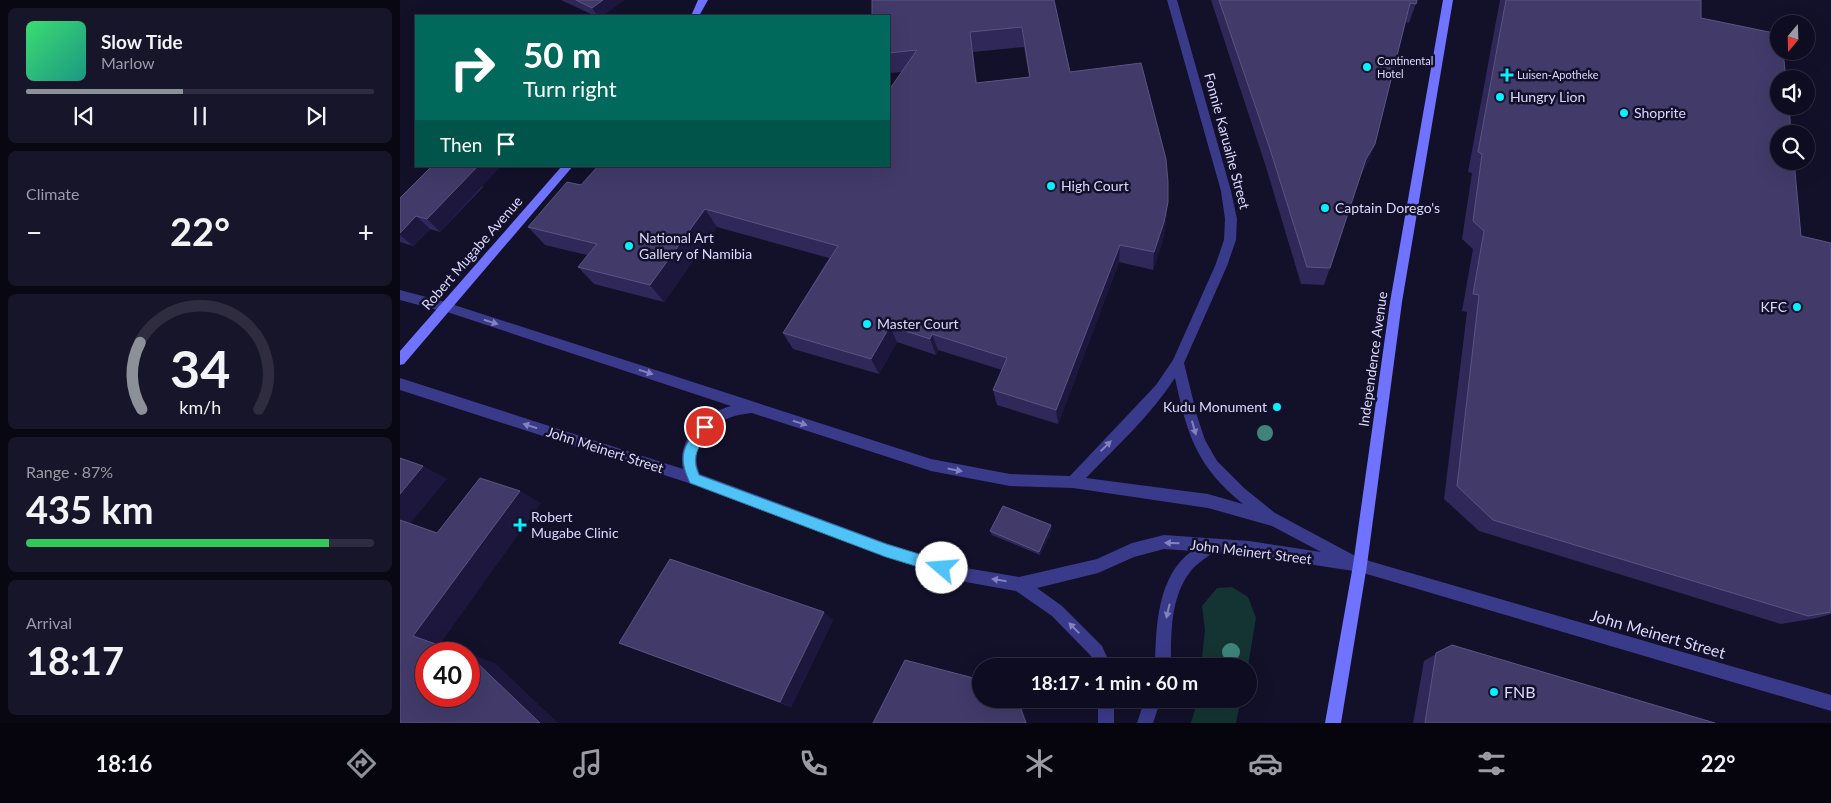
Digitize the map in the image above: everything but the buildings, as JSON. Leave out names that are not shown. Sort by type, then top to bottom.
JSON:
[{"type":"main road","points":[[696,15],[703,0]]},
{"type":"main road","name":"Independence Avenue","points":[[1333,723],[1360,565],[1396,302],[1448,0]]},
{"type":"main road","name":"Robert Mugabe Avenue","points":[[400,360],[567,167]]},
{"type":"street","name":"Fonnie Karuaihe Street","points":[[1073,482],[1138,416],[1161,389],[1178,364],[1221,266],[1230,240],[1231,219],[1226,191],[1172,0]]},
{"type":"street","name":"John Meinert Street","points":[[400,295],[445,307],[931,465],[1010,480],[1073,482],[1208,501],[1275,520],[1360,565]]},
{"type":"street","points":[[1178,364],[1198,440],[1212,466],[1233,487],[1275,520]]},
{"type":"street","name":"John Meinert Street","points":[[400,384],[694,479],[886,550],[960,574],[1020,584],[1098,566],[1132,550],[1164,542],[1213,545],[1360,565],[1831,703]]},
{"type":"street","points":[[694,479],[689,466],[690,450],[701,431],[714,419],[725,413],[752,407]]},
{"type":"street","points":[[1163,658],[1165,626],[1174,585],[1186,565],[1213,545]]},
{"type":"street","points":[[1020,584],[1057,611],[1097,651],[1100,658]]},
{"type":"street","points":[[1106,708],[1106,723]]},
{"type":"street","points":[[1145,723],[1150,708]]},
{"type":"green space","points":[[1232,587],[1248,597],[1256,618],[1249,658],[1202,658],[1205,630],[1202,606],[1217,588]]},
{"type":"green space","points":[[1195,708],[1239,708],[1236,723],[1191,723]]},
{"type":"place","name":"Continental Hotel","points":[[1367,67]]},
{"type":"place","name":"Luisen-Apotheke","points":[[1507,75]]},
{"type":"place","name":"Hungry Lion","points":[[1500,97]]},
{"type":"place","name":"Shoprite","points":[[1624,113]]},
{"type":"place","name":"High Court","points":[[1051,186]]},
{"type":"place","name":"Captain Dorego's","points":[[1325,208]]},
{"type":"place","name":"National Art Gallery of Namibia","points":[[629,246]]},
{"type":"place","name":"KFC","points":[[1797,307]]},
{"type":"place","name":"Master Court","points":[[867,324]]},
{"type":"place","name":"Kudu Monument","points":[[1277,407]]},
{"type":"place","name":"Robert Mugabe Clinic","points":[[520,525]]},
{"type":"place","name":"FNB","points":[[1494,692]]},
{"type":"route","points":[[705,427],[690,450],[689,466],[694,479],[886,550],[942,568]]}]
